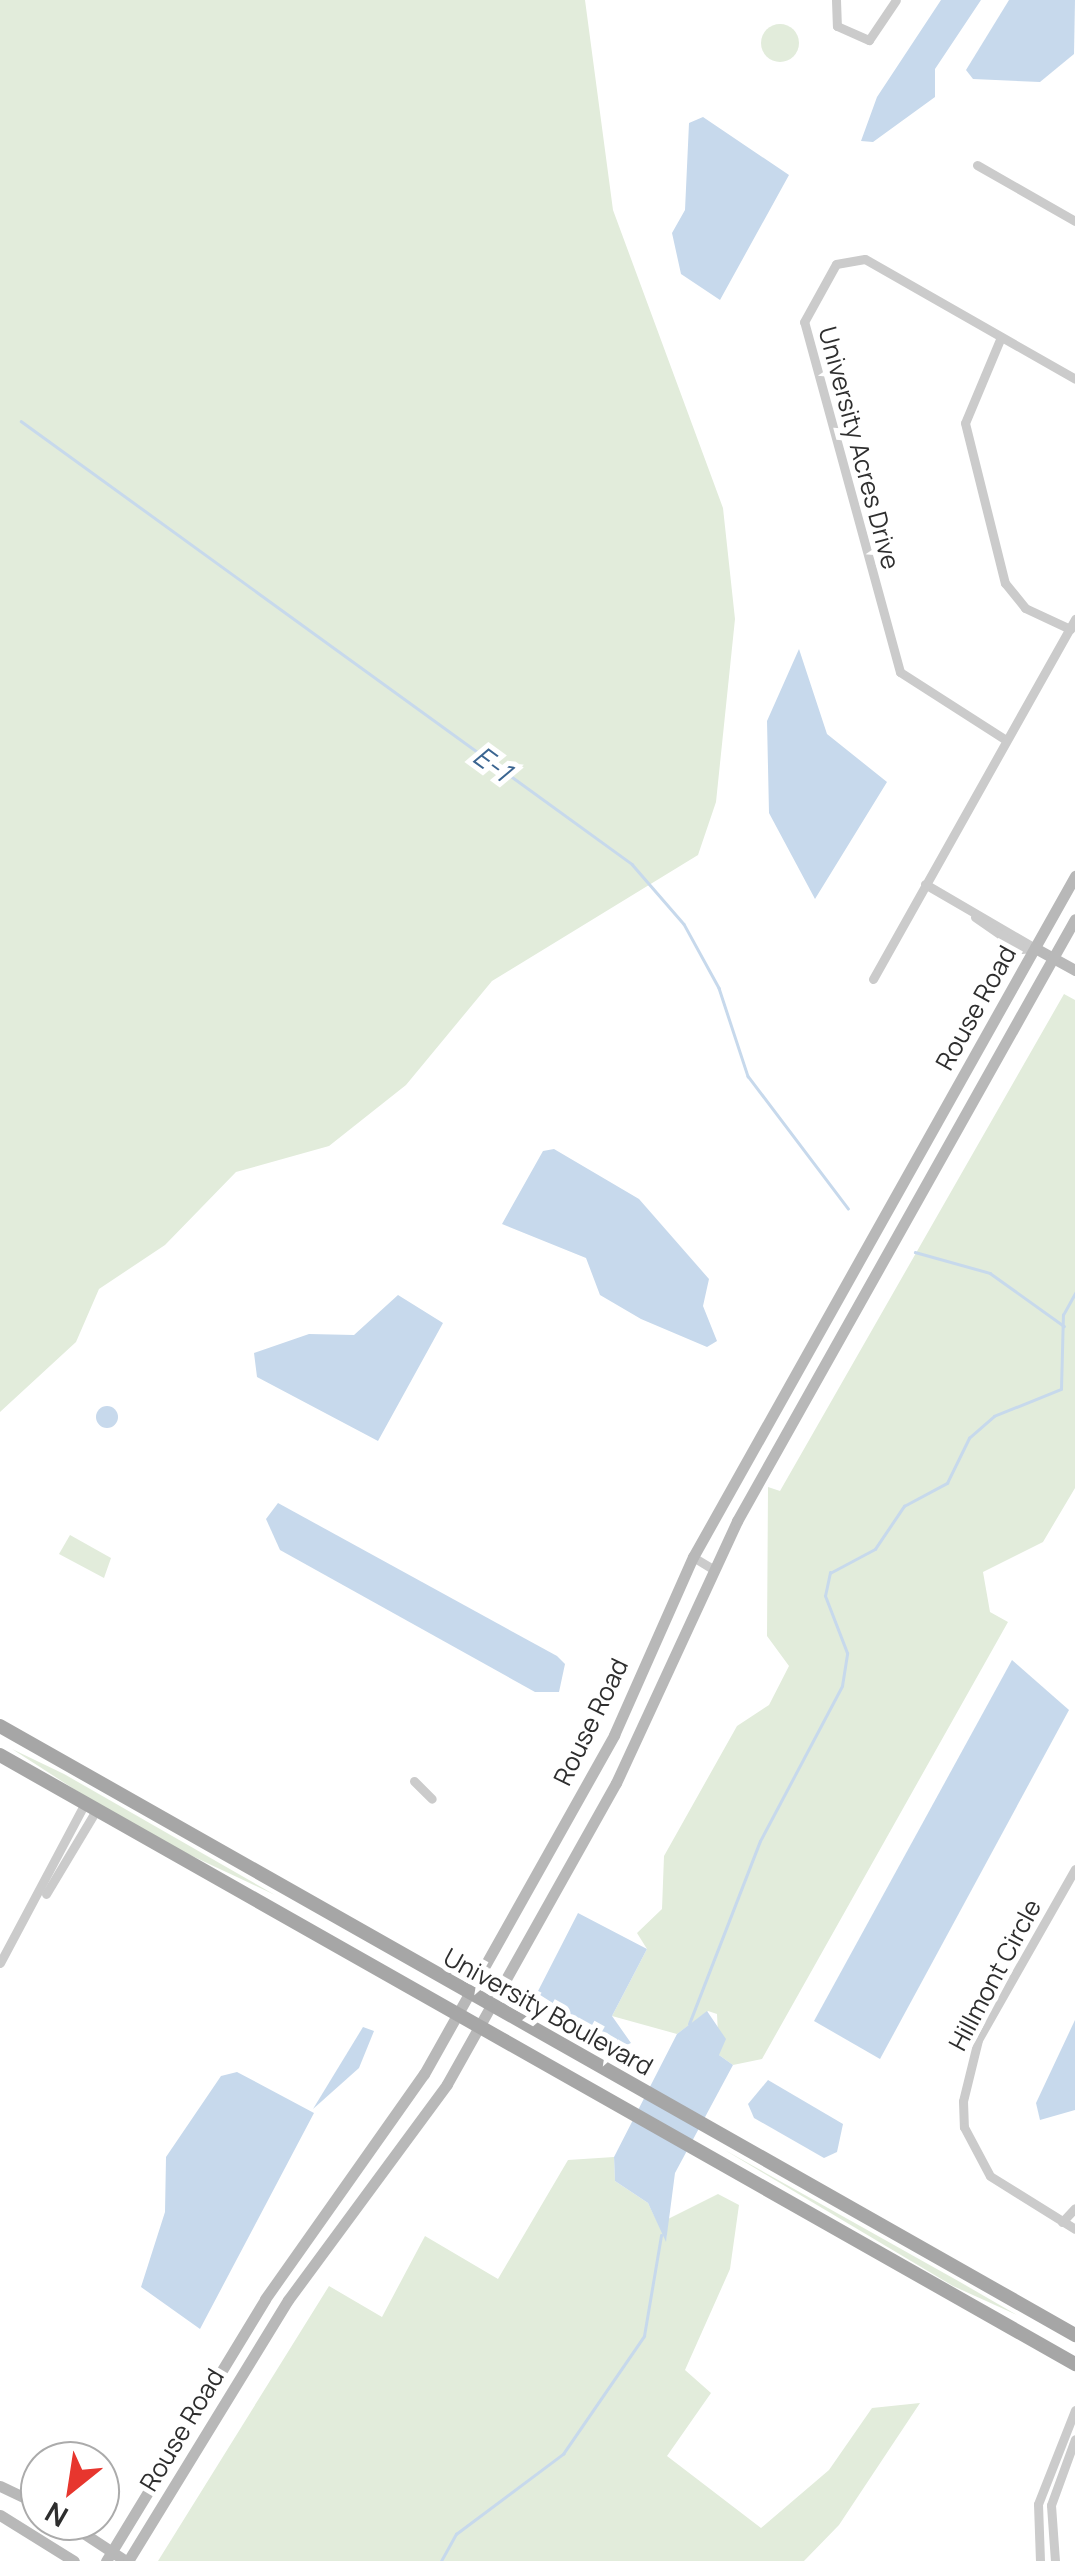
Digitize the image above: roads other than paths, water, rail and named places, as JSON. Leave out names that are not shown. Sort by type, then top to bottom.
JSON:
[{"type":"main road","name":"University Boulevard","points":[[1,1727],[1075,2336]]},
{"type":"main road","name":"University Boulevard","points":[[0,1755],[476,2032],[1075,2361]]},
{"type":"street","points":[[836,0],[837,26],[869,40],[896,0]]},
{"type":"street","points":[[977,165],[1075,221]]},
{"type":"street","name":"University Acres Drive","points":[[1006,740],[900,672],[804,322],[836,264],[850,258],[1075,379]]},
{"type":"street","points":[[874,979],[1072,624],[1026,608],[1005,583],[964,423],[1002,337]]},
{"type":"street","name":"Rouse Road","points":[[108,2556],[236,2342],[365,2168],[470,1994],[614,1735],[693,1558],[1075,876]]},
{"type":"street","points":[[925,884],[988,925],[1075,970]]},
{"type":"street","name":"Rouse Road","points":[[127,2561],[288,2300],[404,2152],[476,2032],[616,1783],[711,1568],[1075,919]]},
{"type":"street","points":[[693,1558],[711,1568]]},
{"type":"street","points":[[414,1781],[432,1799]]},
{"type":"street","points":[[0,1963],[36,1908],[89,1808]]},
{"type":"street","name":"Hillmont Circle","points":[[1075,1869],[978,2040],[963,2101],[964,2126],[990,2176],[1075,2230]]},
{"type":"street","points":[[1062,2222],[1075,2208]]},
{"type":"street","points":[[1040,2561],[1041,2487],[1075,2410]]},
{"type":"street","points":[[1055,2561],[1051,2506],[1075,2438]]},
{"type":"street","points":[[0,2515],[74,2561]]},
{"type":"street","points":[[108,2556],[127,2561]]},
{"type":"water","points":[[941,0],[981,0],[935,69],[935,97],[873,142],[861,141],[877,97]]},
{"type":"water","points":[[1009,0],[1075,0],[1074,54],[1040,82],[973,79],[966,70]]},
{"type":"water","points":[[703,117],[789,175],[720,300],[681,274],[672,233],[685,210],[689,123]]},
{"type":"water","points":[[799,649],[827,734],[887,782],[815,899],[769,813],[767,721]]},
{"type":"water","points":[[554,1149],[639,1199],[709,1279],[703,1306],[717,1341],[707,1347],[641,1319],[600,1295],[586,1258],[502,1224],[543,1151]]},
{"type":"water","points":[[398,1295],[443,1323],[378,1441],[257,1377],[254,1353],[309,1334],[354,1335]]},
{"type":"water","points":[[103,1406],[111,1406],[118,1417],[111,1428],[103,1428],[96,1421],[96,1413]]},
{"type":"water","points":[[278,1503],[557,1656],[565,1664],[559,1692],[535,1692],[280,1550],[266,1519]]},
{"type":"water","points":[[1012,1660],[1069,1710],[880,2059],[814,2021]]},
{"type":"water","points":[[578,1913],[647,1949],[612,2016],[631,2043],[622,2047],[537,1993]]},
{"type":"water","points":[[707,2011],[726,2039],[719,2055],[733,2065],[675,2173],[666,2242],[648,2203],[615,2181],[614,2157],[677,2034]]},
{"type":"water","points":[[1075,2020],[1075,2110],[1040,2120],[1036,2103]]},
{"type":"water","points":[[363,2027],[374,2031],[359,2068],[313,2109]]},
{"type":"water","points":[[237,2072],[314,2113],[200,2329],[141,2287],[165,2212],[166,2157],[221,2076]]},
{"type":"water","points":[[768,2080],[843,2124],[837,2152],[824,2158],[754,2118],[748,2104]]},
{"type":"waterway","name":"E-1","points":[[21,421],[632,864],[684,924],[719,988],[748,1076],[848,1208]]},
{"type":"waterway","name":"E-1","points":[[915,1252],[990,1273],[1064,1326]]},
{"type":"waterway","points":[[689,2024],[760,1841],[842,1686],[847,1653],[825,1596],[830,1573],[875,1549],[904,1506],[947,1483],[969,1438],[994,1416],[1061,1389],[1063,1315],[1075,1293]]},
{"type":"waterway","points":[[441,2561],[456,2534],[563,2454],[644,2336],[661,2235]]}]
